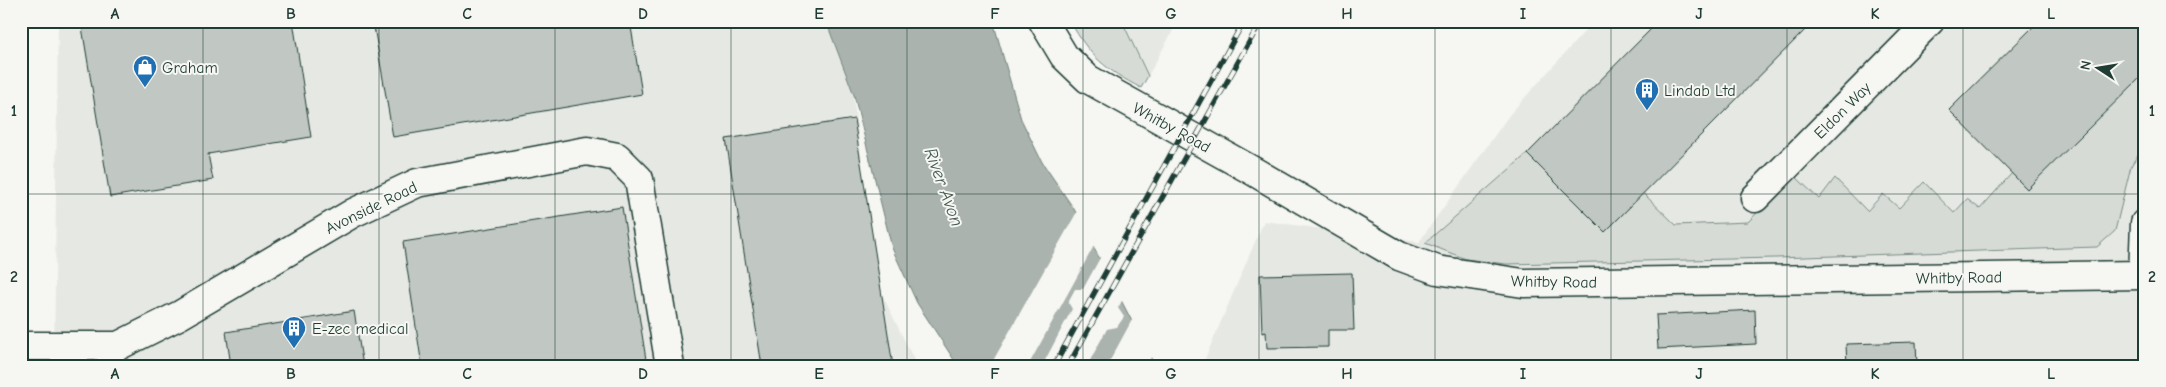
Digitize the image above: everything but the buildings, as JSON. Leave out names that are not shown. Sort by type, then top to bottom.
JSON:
[{"type":"street","name":"Whitby Road","points":[[1043,21],[1064,56],[1088,79],[1253,171],[1399,256],[1437,270],[1523,283],[2144,275]]},
{"type":"street","name":"Eldon Way","points":[[1755,198],[1930,21]]},
{"type":"street","name":"Avonside Road","points":[[21,346],[118,346],[180,315],[353,213],[418,183],[587,151],[617,157],[639,179],[670,366]]},
{"type":"street","points":[[2144,275],[2145,223]]},
{"type":"shaded area","points":[[58,21],[826,21],[853,95],[876,282],[917,366],[54,366]]},
{"type":"shaded area","points":[[1070,21],[1122,21],[1148,76],[1141,88],[1118,75],[1100,61],[1084,44]]},
{"type":"shaded area","points":[[1122,21],[1178,21],[1148,76]]},
{"type":"shaded area","points":[[1594,21],[2145,21],[2145,366],[1202,366],[1264,221],[1419,242],[1510,114]]},
{"type":"shaded area","points":[[2145,73],[2145,143],[2131,166],[2115,231],[2097,247],[1776,258],[1506,264],[1466,259],[1425,243],[1527,154],[1605,232],[1643,193],[1676,225],[1748,222],[1794,175],[1819,199],[1835,178],[1867,211],[1883,194],[1899,208],[1924,182],[1954,213],[1967,199],[1980,209],[2012,173]]},
{"type":"water","name":"River Avon","points":[[826,21],[993,21],[1021,119],[1042,162],[1074,209],[1155,366],[958,366],[917,303],[892,248],[854,95]]},
{"type":"pier","points":[[1078,210],[1095,244],[1028,366],[990,366]]},
{"type":"pier","points":[[1101,256],[1123,299],[1118,308],[1124,317],[1117,327],[1107,329],[1087,366],[1042,366],[1072,309],[1068,302],[1075,289],[1083,289]]},
{"type":"pier","points":[[1133,318],[1152,355],[1147,366],[1107,366]]},
{"type":"railway","points":[[1054,366],[1244,21]]},
{"type":"railway","points":[[1068,366],[1261,21]]},
{"type":"place","name":"Graham","points":[[145,88]]},
{"type":"place","name":"Lindab Ltd","points":[[1647,111]]},
{"type":"place","name":"E-zec medical","points":[[294,349]]}]
